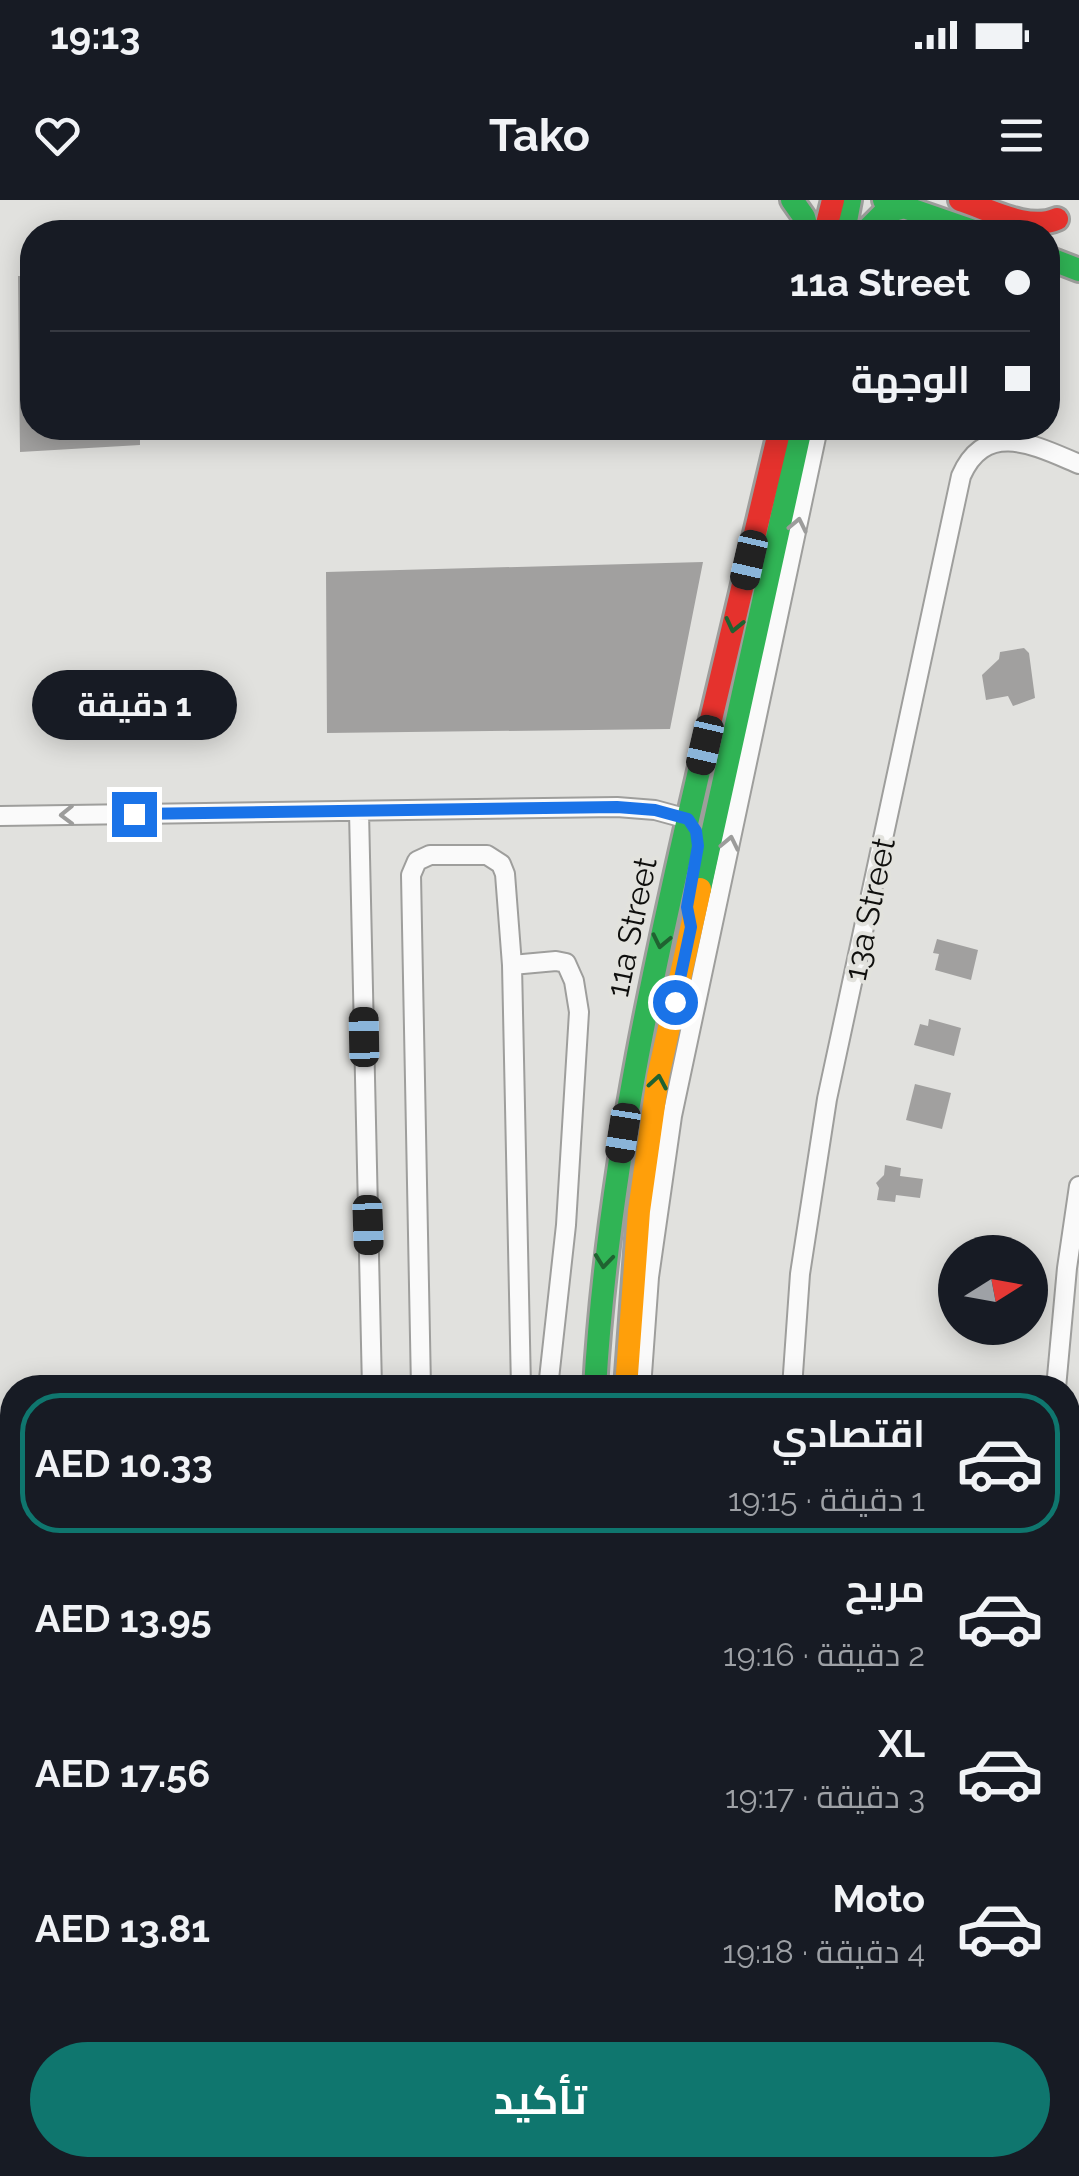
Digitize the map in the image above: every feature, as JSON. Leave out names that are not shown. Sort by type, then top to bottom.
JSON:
[{"type":"street","points":[[960,200],[1021,220]]},
{"type":"street","points":[[1008,200],[1058,220]]},
{"type":"street","points":[[894,203],[942,220]]},
{"type":"street","name":"11a Street","points":[[596,1375],[611,1206],[636,1060],[777,440]]},
{"type":"street","name":"11a Street","points":[[627,1375],[632,1278],[658,1077],[798,440]]},
{"type":"street","points":[[642,1375],[650,1259],[672,1116],[815,440]]},
{"type":"street","name":"13a Street","points":[[793,1375],[800,1274],[827,1099],[961,476],[976,452],[989,444],[1028,444],[1079,464]]},
{"type":"street","points":[[0,816],[630,808],[688,819],[698,838],[687,907],[691,927]]},
{"type":"street","points":[[359,812],[372,1375]]},
{"type":"street","points":[[421,1375],[411,875],[417,862],[430,855],[487,855],[501,864],[505,874],[512,965],[521,1375]]},
{"type":"street","points":[[512,965],[556,961],[566,964],[574,981],[579,1012],[566,1225],[549,1375]]},
{"type":"street","points":[[1057,1375],[1079,1186]]},
{"type":"building","points":[[18,276],[20,440],[140,440],[140,445],[20,452]]},
{"type":"building","points":[[703,562],[670,729],[327,733],[326,572]]},
{"type":"building","points":[[1024,648],[1029,653],[1035,698],[1013,706],[1008,696],[986,700],[982,675],[999,659],[1000,652]]},
{"type":"building","points":[[937,939],[978,950],[971,980],[935,970],[939,954],[933,953]]},
{"type":"building","points":[[929,1019],[961,1028],[954,1056],[914,1045],[920,1024],[928,1026]]},
{"type":"building","points":[[915,1084],[951,1093],[942,1129],[906,1120]]},
{"type":"building","points":[[885,1165],[901,1168],[900,1176],[923,1179],[920,1198],[896,1195],[895,1202],[877,1200],[876,1183],[884,1175]]},
{"type":"traffic: fast","points":[[792,200],[805,220]]},
{"type":"traffic: fast","points":[[846,220],[850,200]]},
{"type":"traffic: fast","points":[[884,200],[942,220]]},
{"type":"traffic: fast","points":[[877,220],[884,213],[904,207]]},
{"type":"traffic: fast","points":[[1060,263],[1079,270]]},
{"type":"traffic: fast","points":[[700,889],[798,440]]},
{"type":"traffic: fast","points":[[596,1375],[623,1138],[654,974],[709,728]]},
{"type":"traffic: slow","points":[[627,1375],[639,1211],[658,1077],[700,889]]},
{"type":"traffic: jam","points":[[828,220],[833,200]]},
{"type":"traffic: jam","points":[[960,200],[1018,220]]},
{"type":"traffic: jam","points":[[709,728],[777,440]]},
{"type":"route","points":[[134,814],[617,807],[655,810],[688,819],[696,831],[698,846],[687,907],[691,927],[675,1002]]}]
